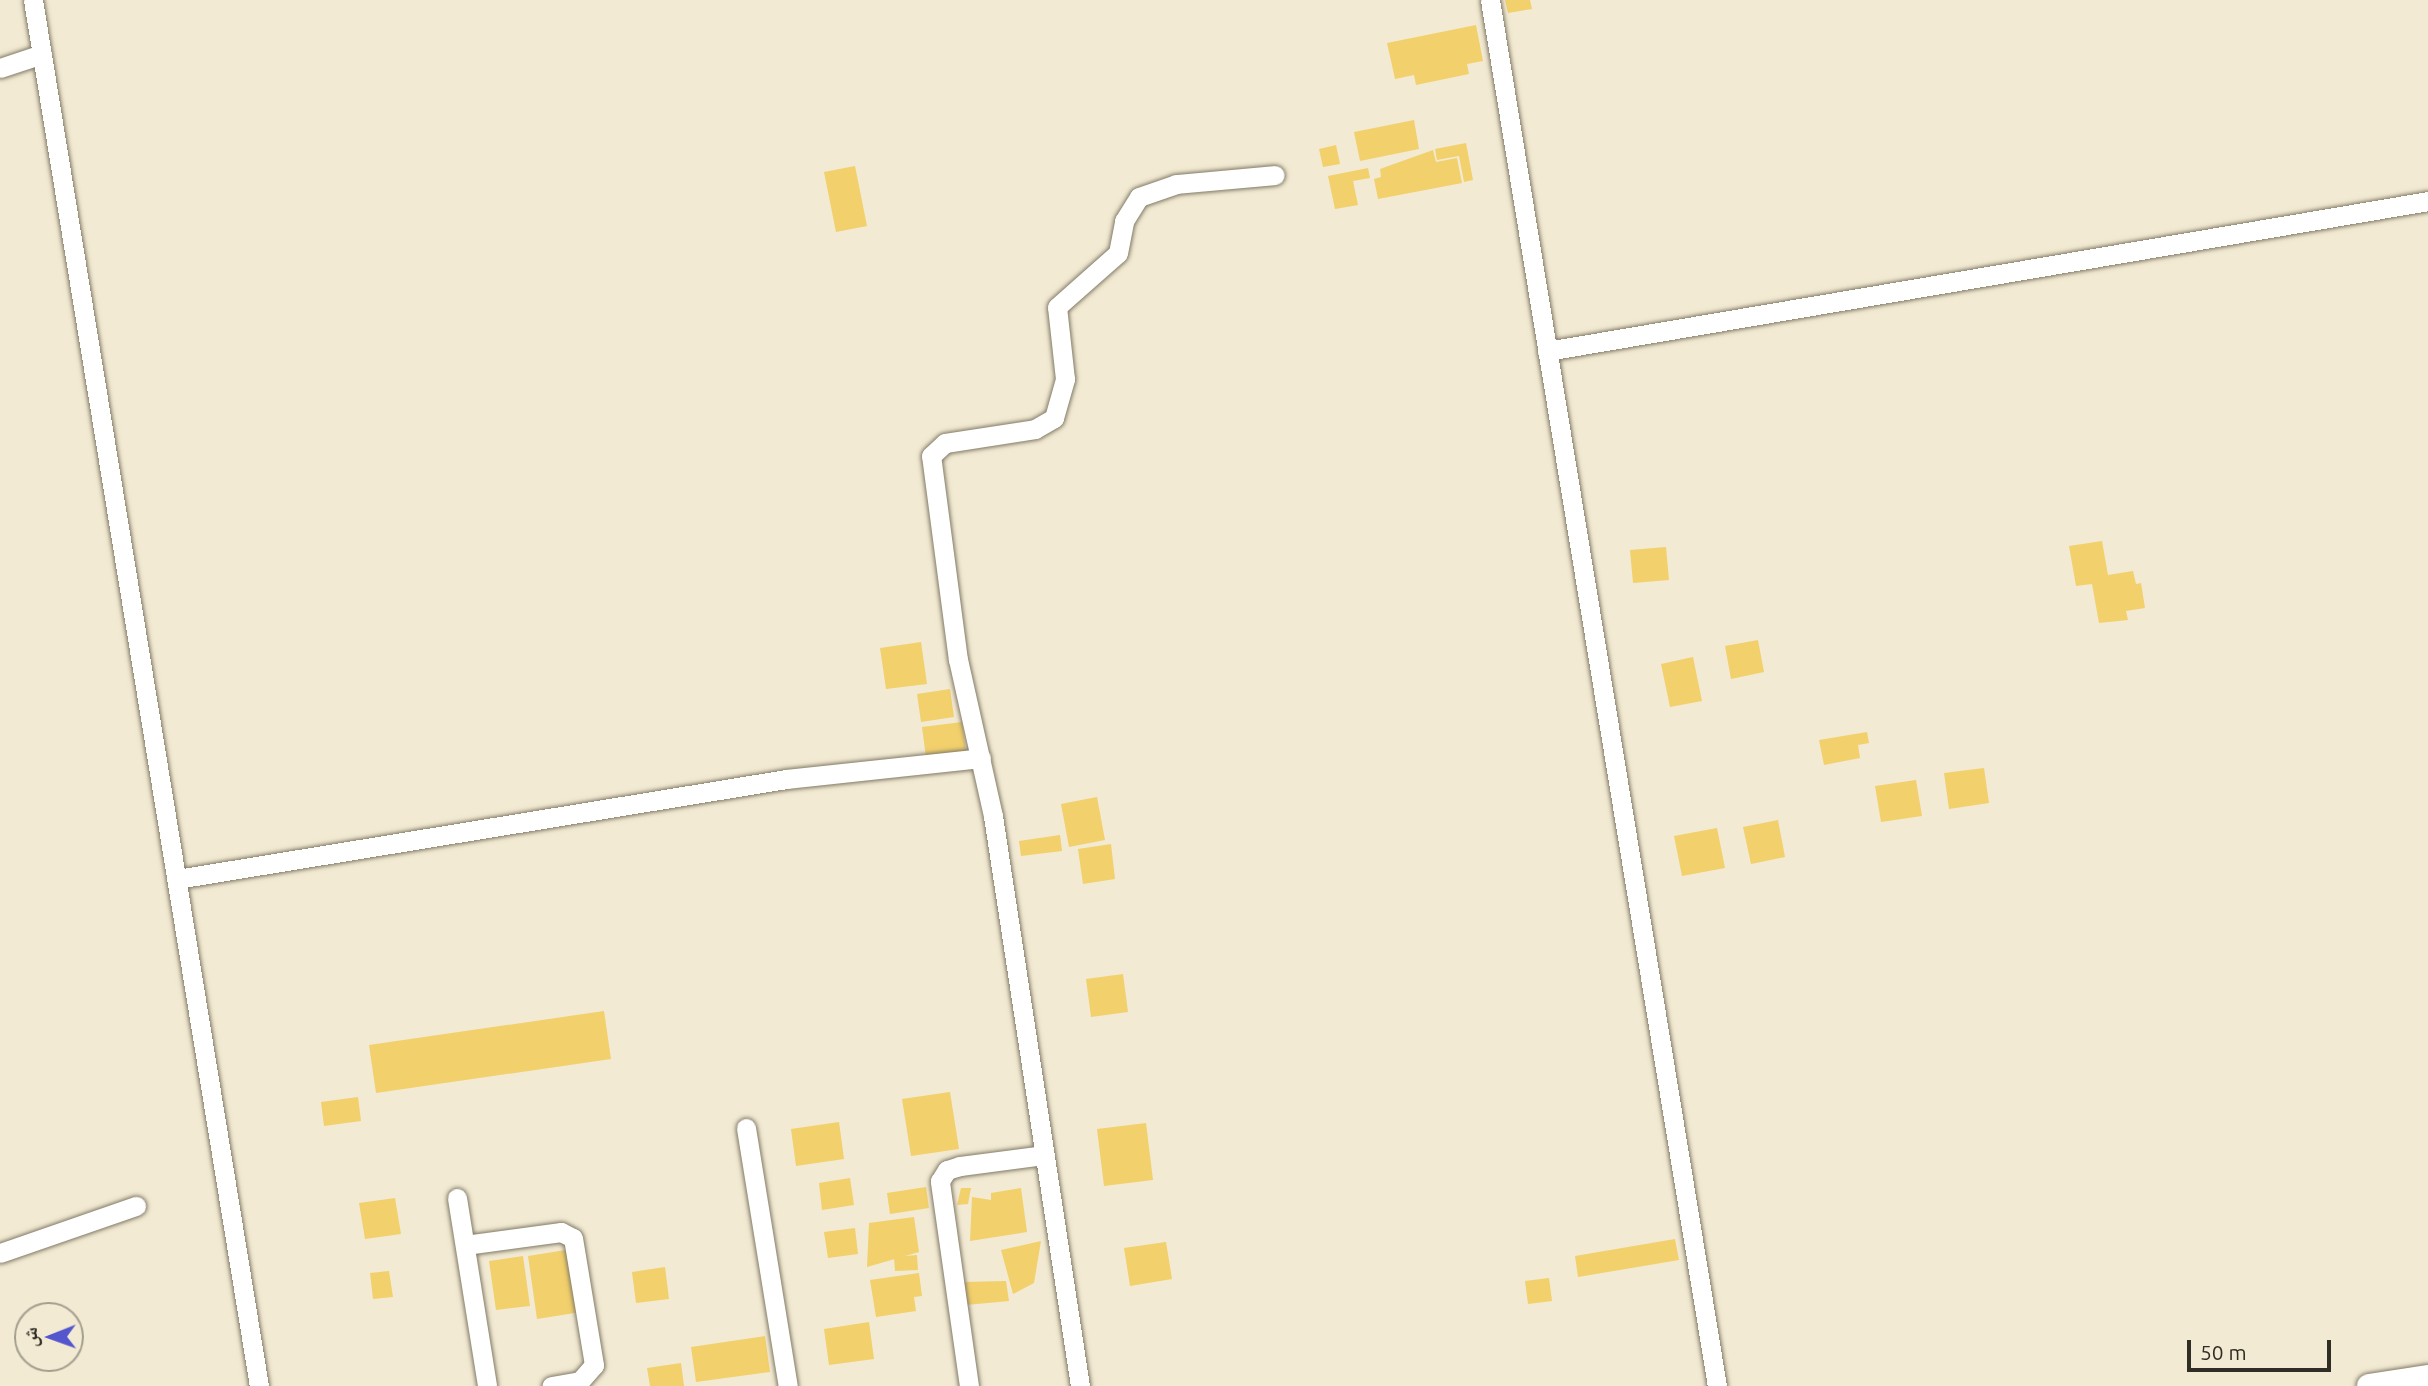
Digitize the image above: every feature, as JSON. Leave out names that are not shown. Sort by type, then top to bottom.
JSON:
[{"type":"street","points":[[33,0],[259,1386]]},
{"type":"street","points":[[1490,0],[1717,1386]]},
{"type":"street","points":[[0,68],[42,54]]},
{"type":"street","points":[[1080,1386],[981,758],[958,660],[932,456],[946,443],[1035,429],[1054,418],[1065,379],[1057,307],[1118,253],[1124,221],[1139,197],[1176,184],[1275,176]]},
{"type":"street","points":[[1547,351],[2428,201]]},
{"type":"street","points":[[177,879],[786,779],[981,758]]},
{"type":"street","points":[[746,1128],[788,1386]]},
{"type":"street","points":[[970,1386],[940,1181],[960,1166],[1043,1155]]},
{"type":"street","points":[[457,1198],[487,1386]]},
{"type":"street","points":[[0,1253],[136,1206]]},
{"type":"street","points":[[465,1245],[561,1232],[573,1238],[594,1365],[580,1381],[551,1386]]},
{"type":"street","points":[[2369,1386],[2428,1377]]},
{"type":"building","points":[[1505,0],[1530,0],[1532,9],[1508,13]]},
{"type":"building","points":[[1476,25],[1483,61],[1467,64],[1469,74],[1416,85],[1414,75],[1395,79],[1387,43]]},
{"type":"building","points":[[1414,120],[1419,149],[1360,161],[1354,132]]},
{"type":"building","points":[[1466,143],[1473,180],[1464,182],[1459,156],[1437,160],[1435,149]]},
{"type":"building","points":[[1336,145],[1340,164],[1323,167],[1319,149]]},
{"type":"building","points":[[1433,150],[1436,162],[1457,158],[1462,183],[1378,199],[1374,179],[1381,177],[1380,169]]},
{"type":"building","points":[[855,166],[867,226],[836,232],[824,172]]},
{"type":"building","points":[[1368,168],[1370,178],[1353,181],[1358,205],[1335,209],[1328,176]]},
{"type":"building","points":[[2102,541],[2108,575],[2133,571],[2136,584],[2141,583],[2145,608],[2126,611],[2128,620],[2099,623],[2092,584],[2076,586],[2069,546]]},
{"type":"building","points":[[1666,547],[1669,580],[1633,583],[1630,550]]},
{"type":"building","points":[[1758,640],[1764,672],[1731,679],[1725,646]]},
{"type":"building","points":[[921,642],[927,684],[886,689],[880,648]]},
{"type":"building","points":[[1693,657],[1702,701],[1670,707],[1661,664]]},
{"type":"building","points":[[950,689],[954,717],[921,722],[917,694]]},
{"type":"building","points":[[962,722],[966,752],[926,757],[922,727]]},
{"type":"building","points":[[1867,732],[1869,743],[1858,745],[1860,758],[1824,765],[1819,740]]},
{"type":"building","points":[[1984,768],[1989,803],[1949,809],[1944,773]]},
{"type":"building","points":[[1916,780],[1922,816],[1881,822],[1875,786]]},
{"type":"building","points":[[1097,797],[1105,840],[1069,847],[1061,804]]},
{"type":"building","points":[[1778,820],[1785,857],[1751,864],[1743,827]]},
{"type":"building","points":[[1717,828],[1725,868],[1682,876],[1674,836]]},
{"type":"building","points":[[1060,835],[1062,851],[1021,856],[1019,841]]},
{"type":"building","points":[[1111,844],[1115,879],[1083,884],[1078,849]]},
{"type":"building","points":[[1123,974],[1128,1012],[1091,1017],[1086,979]]},
{"type":"building","points":[[604,1011],[611,1059],[376,1093],[369,1045]]},
{"type":"building","points":[[950,1092],[959,1149],[911,1156],[902,1099]]},
{"type":"building","points":[[358,1097],[361,1121],[324,1126],[321,1102]]},
{"type":"building","points":[[839,1122],[844,1159],[796,1166],[791,1129]]},
{"type":"building","points":[[1146,1123],[1153,1180],[1104,1186],[1097,1129]]},
{"type":"building","points":[[850,1178],[854,1205],[822,1210],[819,1183]]},
{"type":"building","points":[[926,1187],[929,1208],[890,1214],[887,1193]]},
{"type":"building","points":[[961,1188],[971,1188],[968,1204],[957,1205]]},
{"type":"building","points":[[1021,1188],[1027,1232],[970,1241],[972,1197],[991,1200],[991,1193]]},
{"type":"building","points":[[395,1198],[401,1234],[365,1239],[359,1203]]},
{"type":"building","points":[[914,1217],[919,1252],[867,1267],[869,1223]]},
{"type":"building","points":[[855,1228],[858,1254],[828,1258],[824,1232]]},
{"type":"building","points":[[1675,1239],[1679,1260],[1578,1277],[1575,1256]]},
{"type":"building","points":[[1041,1241],[1034,1283],[1013,1294],[1001,1250]]},
{"type":"building","points":[[1166,1242],[1172,1279],[1130,1286],[1124,1248]]},
{"type":"building","points":[[572,1249],[581,1312],[537,1319],[528,1256]]},
{"type":"building","points":[[917,1255],[918,1270],[895,1271],[894,1257]]},
{"type":"building","points":[[523,1256],[530,1306],[496,1310],[489,1261]]},
{"type":"building","points":[[665,1267],[669,1299],[636,1303],[632,1272]]},
{"type":"building","points":[[389,1271],[393,1297],[373,1299],[370,1273]]},
{"type":"building","points":[[919,1273],[922,1296],[914,1297],[916,1311],[876,1317],[870,1280]]},
{"type":"building","points":[[1549,1278],[1552,1301],[1528,1304],[1525,1281]]},
{"type":"building","points":[[1006,1281],[1009,1301],[966,1305],[964,1282]]},
{"type":"building","points":[[869,1322],[874,1359],[829,1365],[824,1329]]},
{"type":"building","points":[[765,1336],[770,1372],[696,1382],[691,1347]]},
{"type":"building","points":[[681,1363],[684,1386],[650,1386],[647,1368]]}]
